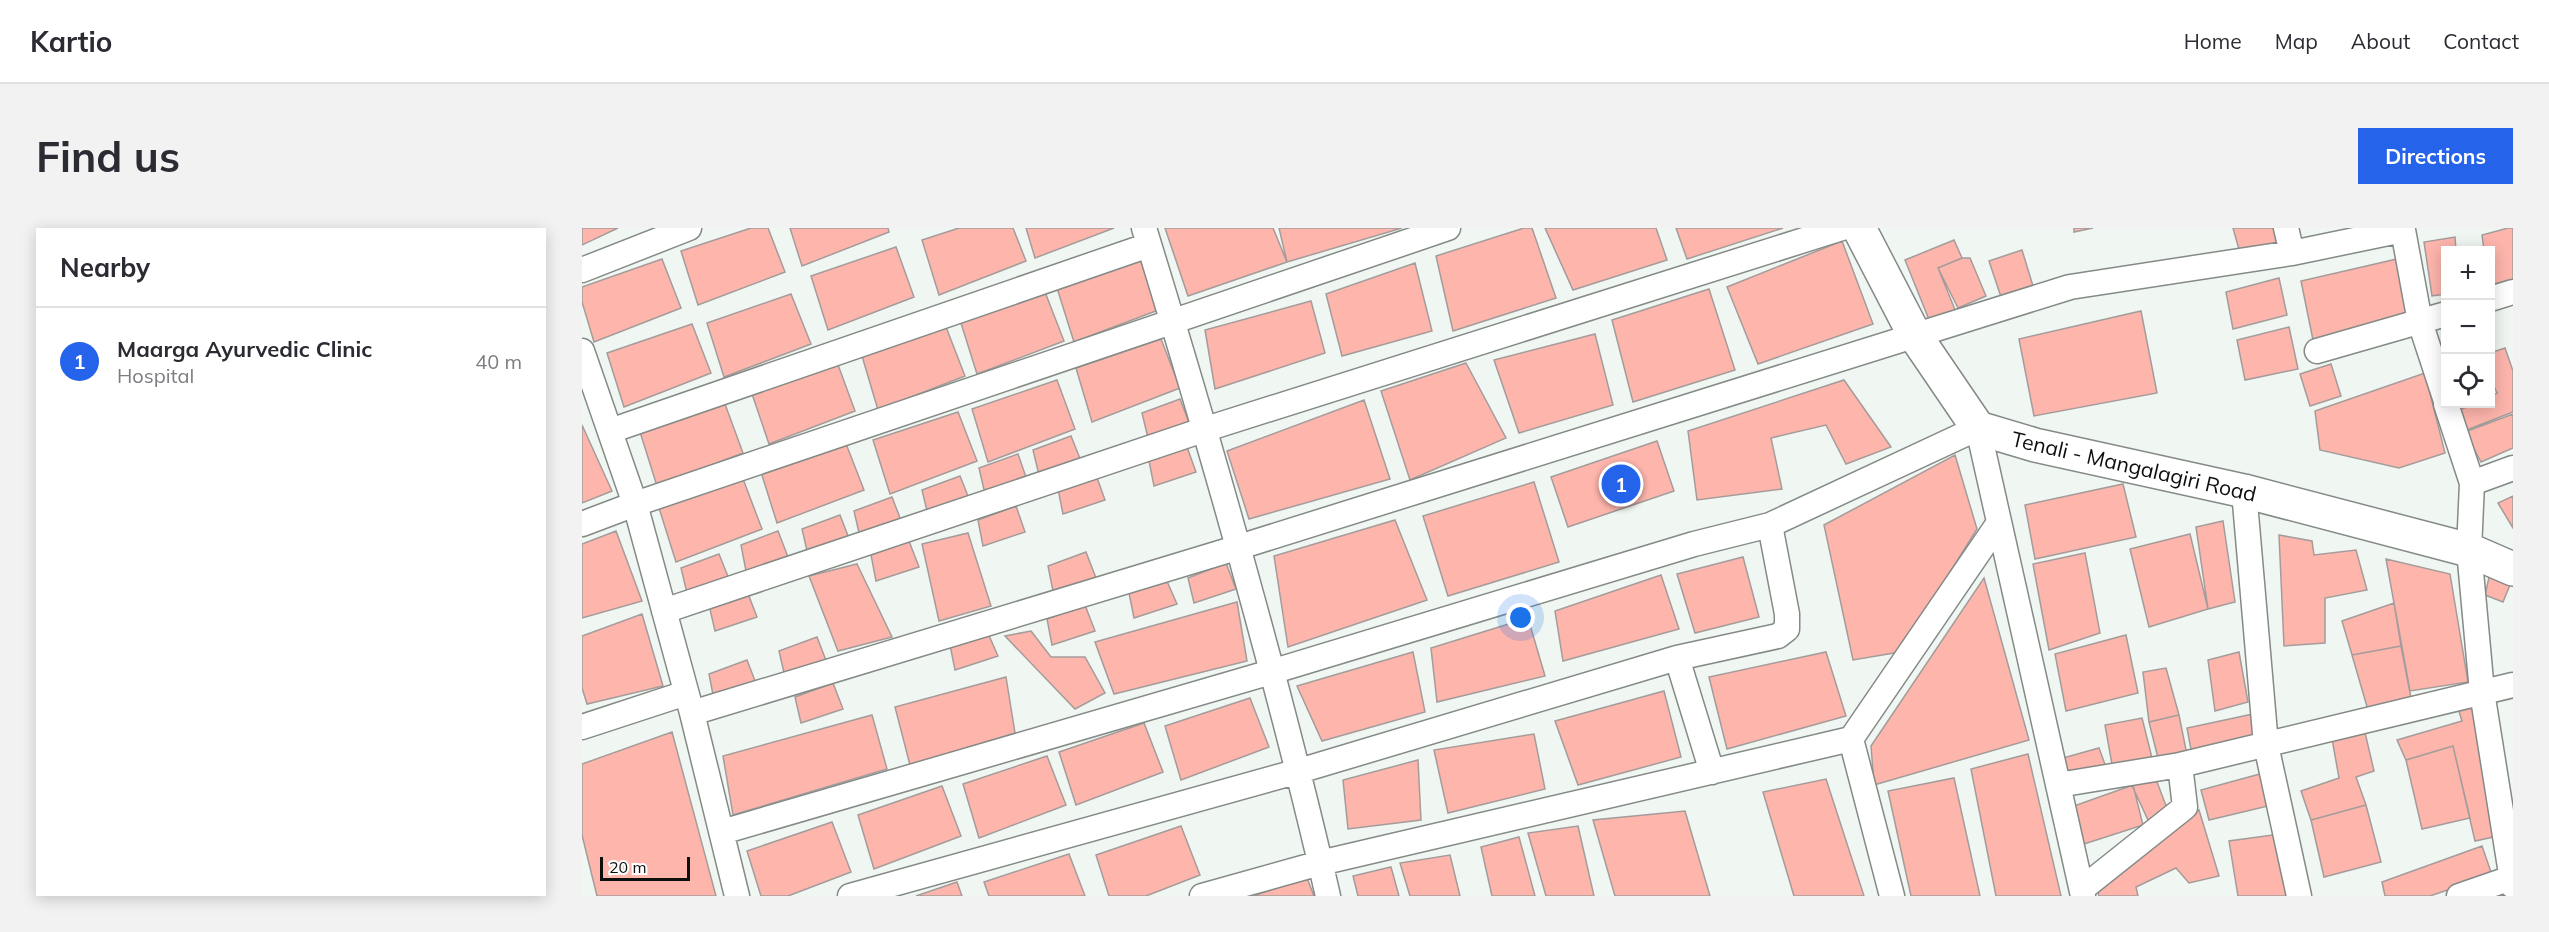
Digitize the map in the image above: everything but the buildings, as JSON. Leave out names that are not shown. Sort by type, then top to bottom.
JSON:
[{"type":"main road","points":[[1859,228],[1914,334],[1978,428]]},
{"type":"main road","name":"Tenali - Mangalagiri Road","points":[[1978,428],[2035,445],[2244,491],[2469,550],[2513,569]]},
{"type":"street","points":[[582,270],[688,228]]},
{"type":"street","points":[[582,524],[1448,228]]},
{"type":"street","points":[[664,611],[1203,430],[1842,228]]},
{"type":"street","points":[[2286,228],[2292,253]]},
{"type":"street","points":[[582,727],[689,703],[1236,548],[2070,287],[2292,253],[2403,229],[2420,322],[2441,387]]},
{"type":"street","points":[[610,431],[1147,237],[1173,321],[1299,771],[1328,896]]},
{"type":"street","points":[[2495,297],[2513,292]]},
{"type":"street","points":[[2317,351],[2441,315]]},
{"type":"street","points":[[582,351],[635,504],[689,703],[737,896]]},
{"type":"street","points":[[2448,408],[2472,483],[2469,550],[2482,692],[2512,882],[2459,896]]},
{"type":"street","points":[[722,832],[1271,672],[1694,544],[1770,525],[1978,428],[2083,892],[2186,807],[2180,765]]},
{"type":"street","points":[[2472,483],[2513,468]]},
{"type":"street","points":[[2244,491],[2266,745],[2299,896]]},
{"type":"street","points":[[1202,896],[1320,863],[1851,739],[1998,524]]},
{"type":"street","points":[[850,896],[1299,771],[1677,658],[1778,636],[1787,629],[1787,614],[1770,525]]},
{"type":"street","points":[[1677,658],[1712,772]]},
{"type":"street","points":[[2058,785],[2180,765],[2513,685]]},
{"type":"street","points":[[1851,739],[1892,896]]},
{"type":"place","name":"Maarga Ayurvedic Clinic","points":[[1621,484]]}]
